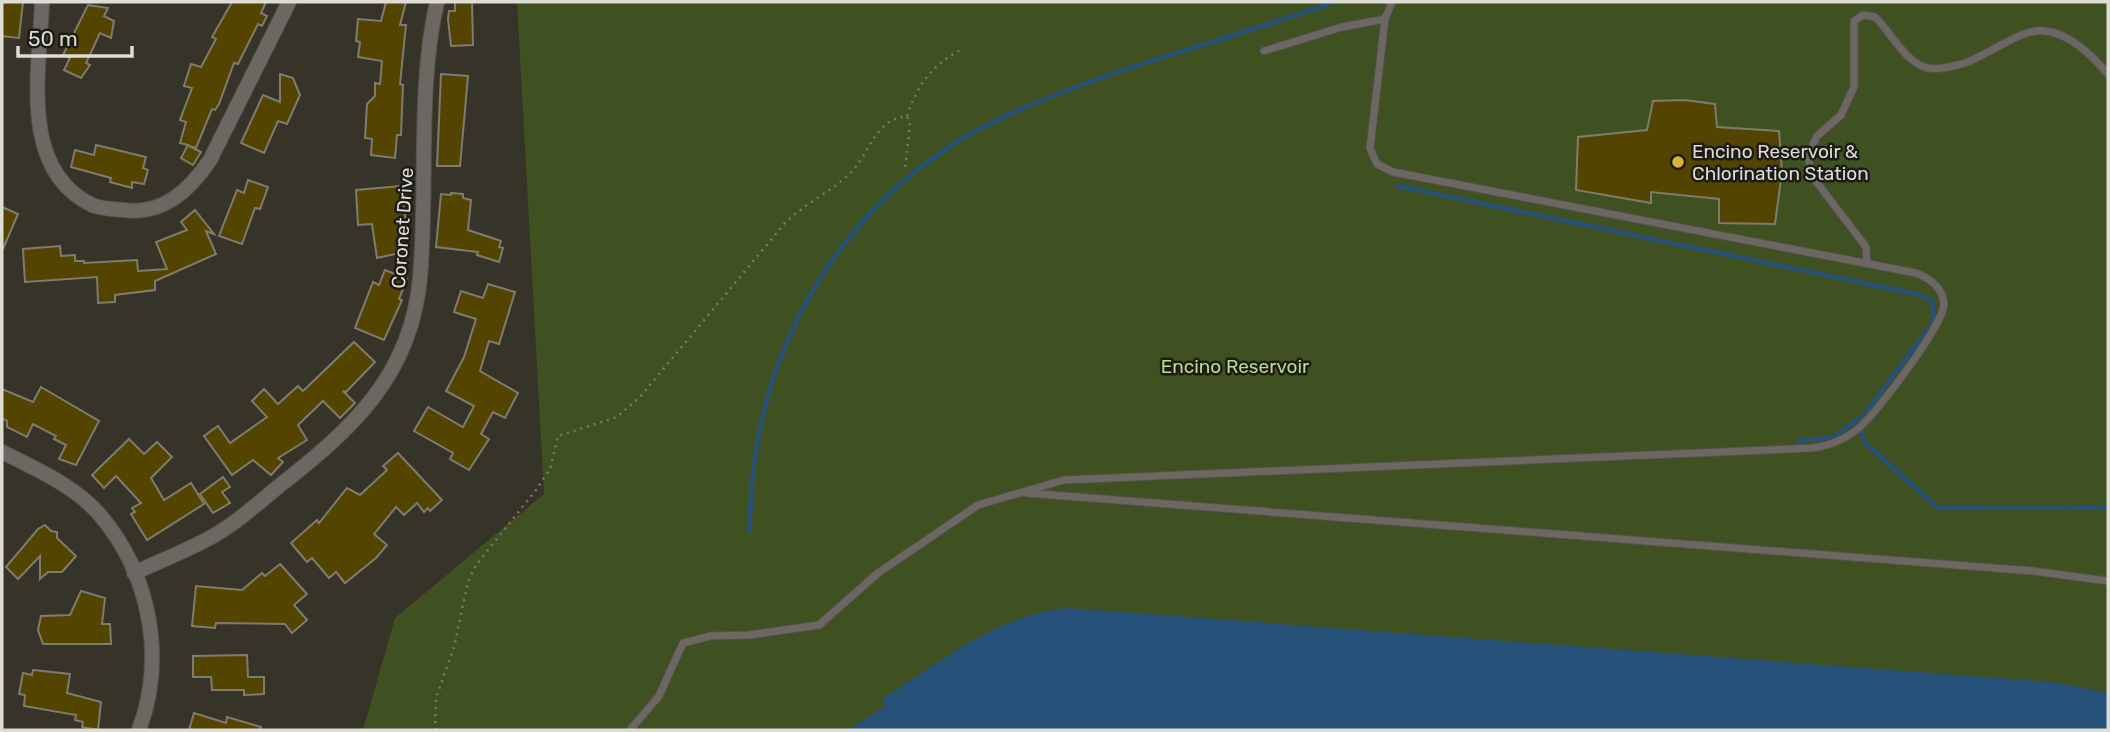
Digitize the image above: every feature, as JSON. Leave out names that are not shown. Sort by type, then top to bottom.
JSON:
[{"type":"street","points":[[42,2],[39,117],[45,155],[61,184],[94,206],[134,211],[169,204],[193,185],[210,160],[289,2]]},
{"type":"street","name":"Coronet Drive","points":[[134,573],[208,539],[239,519],[335,442],[364,413],[390,376],[410,330],[420,280],[430,41],[437,2]]},
{"type":"street","points":[[2,453],[46,474],[100,515],[134,573],[145,599],[153,651],[149,705],[139,730]]},
{"type":"lane","points":[[630,730],[659,696],[683,643],[710,636],[750,635],[819,625],[878,573],[953,520],[978,505],[1019,492],[1064,480],[1828,446],[1844,438],[1870,416],[1929,339],[1942,316],[1944,303],[1940,290],[1929,278],[1867,263],[1385,168],[1377,164],[1370,148],[1385,19],[1392,2]]},
{"type":"lane","points":[[1867,263],[1866,247],[1812,176],[1808,155],[1817,135],[1841,115],[1854,87],[1854,22],[1863,15],[1875,17],[1911,59],[1928,68],[1951,67],[1987,55],[2028,32],[2046,30],[2064,37],[2091,55],[2108,74]]},
{"type":"lane","points":[[1264,51],[1342,27],[1385,19]]},
{"type":"lane","points":[[1019,492],[2033,571],[2108,580]]},
{"type":"path","points":[[905,169],[910,125],[907,116],[922,80],[943,59],[964,48]]},
{"type":"path","points":[[435,730],[436,698],[463,617],[468,582],[476,565],[537,491],[550,469],[558,436],[617,417],[640,397],[785,223],[802,206],[842,181],[887,122],[907,116]]},
{"type":"green space","name":"Encino Reservoir","points":[[517,2],[2108,2],[2108,730],[363,730],[395,618],[544,494]]},
{"type":"water","points":[[1068,608],[2052,682],[2108,693],[2108,730],[848,730],[885,706],[882,699],[971,642],[1018,620],[1042,612]]},
{"type":"building","points":[[2,2],[23,2],[19,38],[2,36]]},
{"type":"building","points":[[232,2],[266,2],[261,13],[267,16],[262,26],[258,24],[238,64],[234,63],[219,104],[215,110],[212,109],[196,148],[189,146],[201,152],[193,165],[181,158],[188,145],[180,143],[186,122],[180,120],[192,88],[184,86],[191,64],[201,67],[216,39],[212,37]]},
{"type":"building","points":[[386,2],[406,2],[400,25],[406,25],[400,84],[403,85],[401,135],[397,135],[395,158],[371,155],[372,139],[365,138],[367,104],[375,96],[375,83],[380,84],[382,61],[358,57],[360,42],[356,41],[358,19],[381,21]]},
{"type":"building","points":[[455,2],[472,2],[473,45],[451,46],[448,19],[449,11],[455,11]]},
{"type":"building","points":[[88,5],[108,8],[104,16],[114,21],[111,38],[100,33],[86,63],[90,65],[81,78],[64,70],[70,58],[63,55]]},
{"type":"building","points":[[280,74],[293,78],[300,95],[287,124],[278,121],[264,153],[241,143],[263,95],[280,102]]},
{"type":"building","points":[[441,74],[468,76],[460,166],[437,166]]},
{"type":"building","name":"Encino Reservoir & Chlorination Station","points":[[1684,100],[1715,104],[1717,127],[1779,131],[1782,172],[1775,224],[1719,223],[1719,199],[1651,192],[1651,203],[1576,190],[1578,137],[1647,130],[1653,101]]},
{"type":"building","points":[[96,145],[146,157],[143,168],[148,170],[144,184],[132,182],[132,188],[110,182],[111,178],[71,167],[75,150],[94,155]]},
{"type":"building","points":[[248,180],[268,187],[260,209],[255,208],[242,244],[219,236],[237,190],[244,193]]},
{"type":"building","points":[[401,186],[408,235],[403,235],[404,252],[377,258],[372,224],[358,225],[356,190]]},
{"type":"building","points":[[441,194],[463,194],[463,198],[471,200],[468,230],[501,241],[499,247],[503,248],[499,262],[477,255],[478,252],[436,247]]},
{"type":"building","points":[[2,207],[18,214],[2,251]]},
{"type":"building","points":[[195,210],[214,234],[206,231],[216,254],[155,281],[155,290],[115,295],[115,302],[98,303],[97,277],[25,282],[23,249],[60,246],[61,256],[75,255],[75,261],[84,263],[137,260],[138,271],[167,269],[156,242],[187,230],[181,222]]},
{"type":"building","points":[[385,270],[407,279],[399,299],[402,300],[384,340],[355,328],[373,282],[379,285]]},
{"type":"building","points":[[488,284],[515,292],[499,344],[489,341],[480,371],[518,393],[505,418],[493,412],[481,434],[489,439],[469,470],[450,459],[453,453],[414,431],[428,407],[463,427],[474,406],[446,391],[464,357],[476,319],[454,312],[461,291],[483,298]]},
{"type":"building","points":[[354,342],[375,362],[346,392],[343,391],[355,403],[340,418],[323,401],[298,425],[307,440],[278,458],[283,462],[271,475],[253,460],[232,475],[204,436],[218,426],[230,443],[267,417],[252,401],[264,389],[278,404],[298,386],[303,391]]},
{"type":"building","points":[[41,387],[99,421],[76,465],[59,459],[66,445],[54,439],[56,436],[33,424],[27,437],[7,427],[7,421],[2,418],[2,389],[33,402]]},
{"type":"building","points":[[129,439],[144,454],[157,442],[172,457],[151,478],[164,500],[191,483],[204,504],[147,540],[131,514],[135,512],[132,508],[141,503],[116,476],[104,488],[92,475]]},
{"type":"building","points":[[398,453],[442,500],[430,511],[428,508],[424,512],[417,503],[404,515],[396,507],[374,534],[387,545],[376,558],[345,583],[336,572],[329,578],[312,558],[307,562],[291,543],[317,520],[319,523],[347,488],[360,495],[387,470],[383,466]]},
{"type":"building","points":[[223,477],[230,487],[222,492],[230,503],[213,513],[200,494]]},
{"type":"building","points":[[45,525],[51,531],[57,532],[57,538],[76,556],[62,572],[48,572],[40,579],[40,556],[18,579],[6,567],[38,529]]},
{"type":"building","points":[[280,564],[307,594],[294,605],[307,620],[292,633],[285,624],[216,623],[215,628],[192,626],[196,586],[242,590],[262,573],[265,576]]},
{"type":"building","points":[[81,591],[105,598],[102,624],[110,624],[111,644],[43,644],[38,630],[41,616],[70,615]]},
{"type":"building","points":[[247,655],[248,677],[264,677],[264,694],[244,695],[244,690],[212,690],[211,677],[193,677],[193,656]]},
{"type":"building","points":[[33,670],[70,674],[67,693],[101,702],[98,730],[82,727],[83,722],[75,720],[76,715],[24,706],[25,695],[19,694],[23,673],[32,675]]},
{"type":"building","points":[[194,713],[226,723],[227,717],[261,727],[260,730],[189,730]]},
{"type":"waterway","points":[[750,532],[753,474],[763,417],[779,363],[801,312],[830,264],[865,220],[905,180],[967,136],[1031,105],[1127,69],[1333,2]]},
{"type":"waterway","points":[[1398,186],[1921,295],[1932,301],[1934,319],[1863,416],[1833,437],[1799,441]]},
{"type":"waterway","points":[[1861,426],[1864,442],[1938,508],[2108,507]]},
{"type":"place","name":"Encino Reservoir & Chlorination Station","points":[[1678,162]]}]
